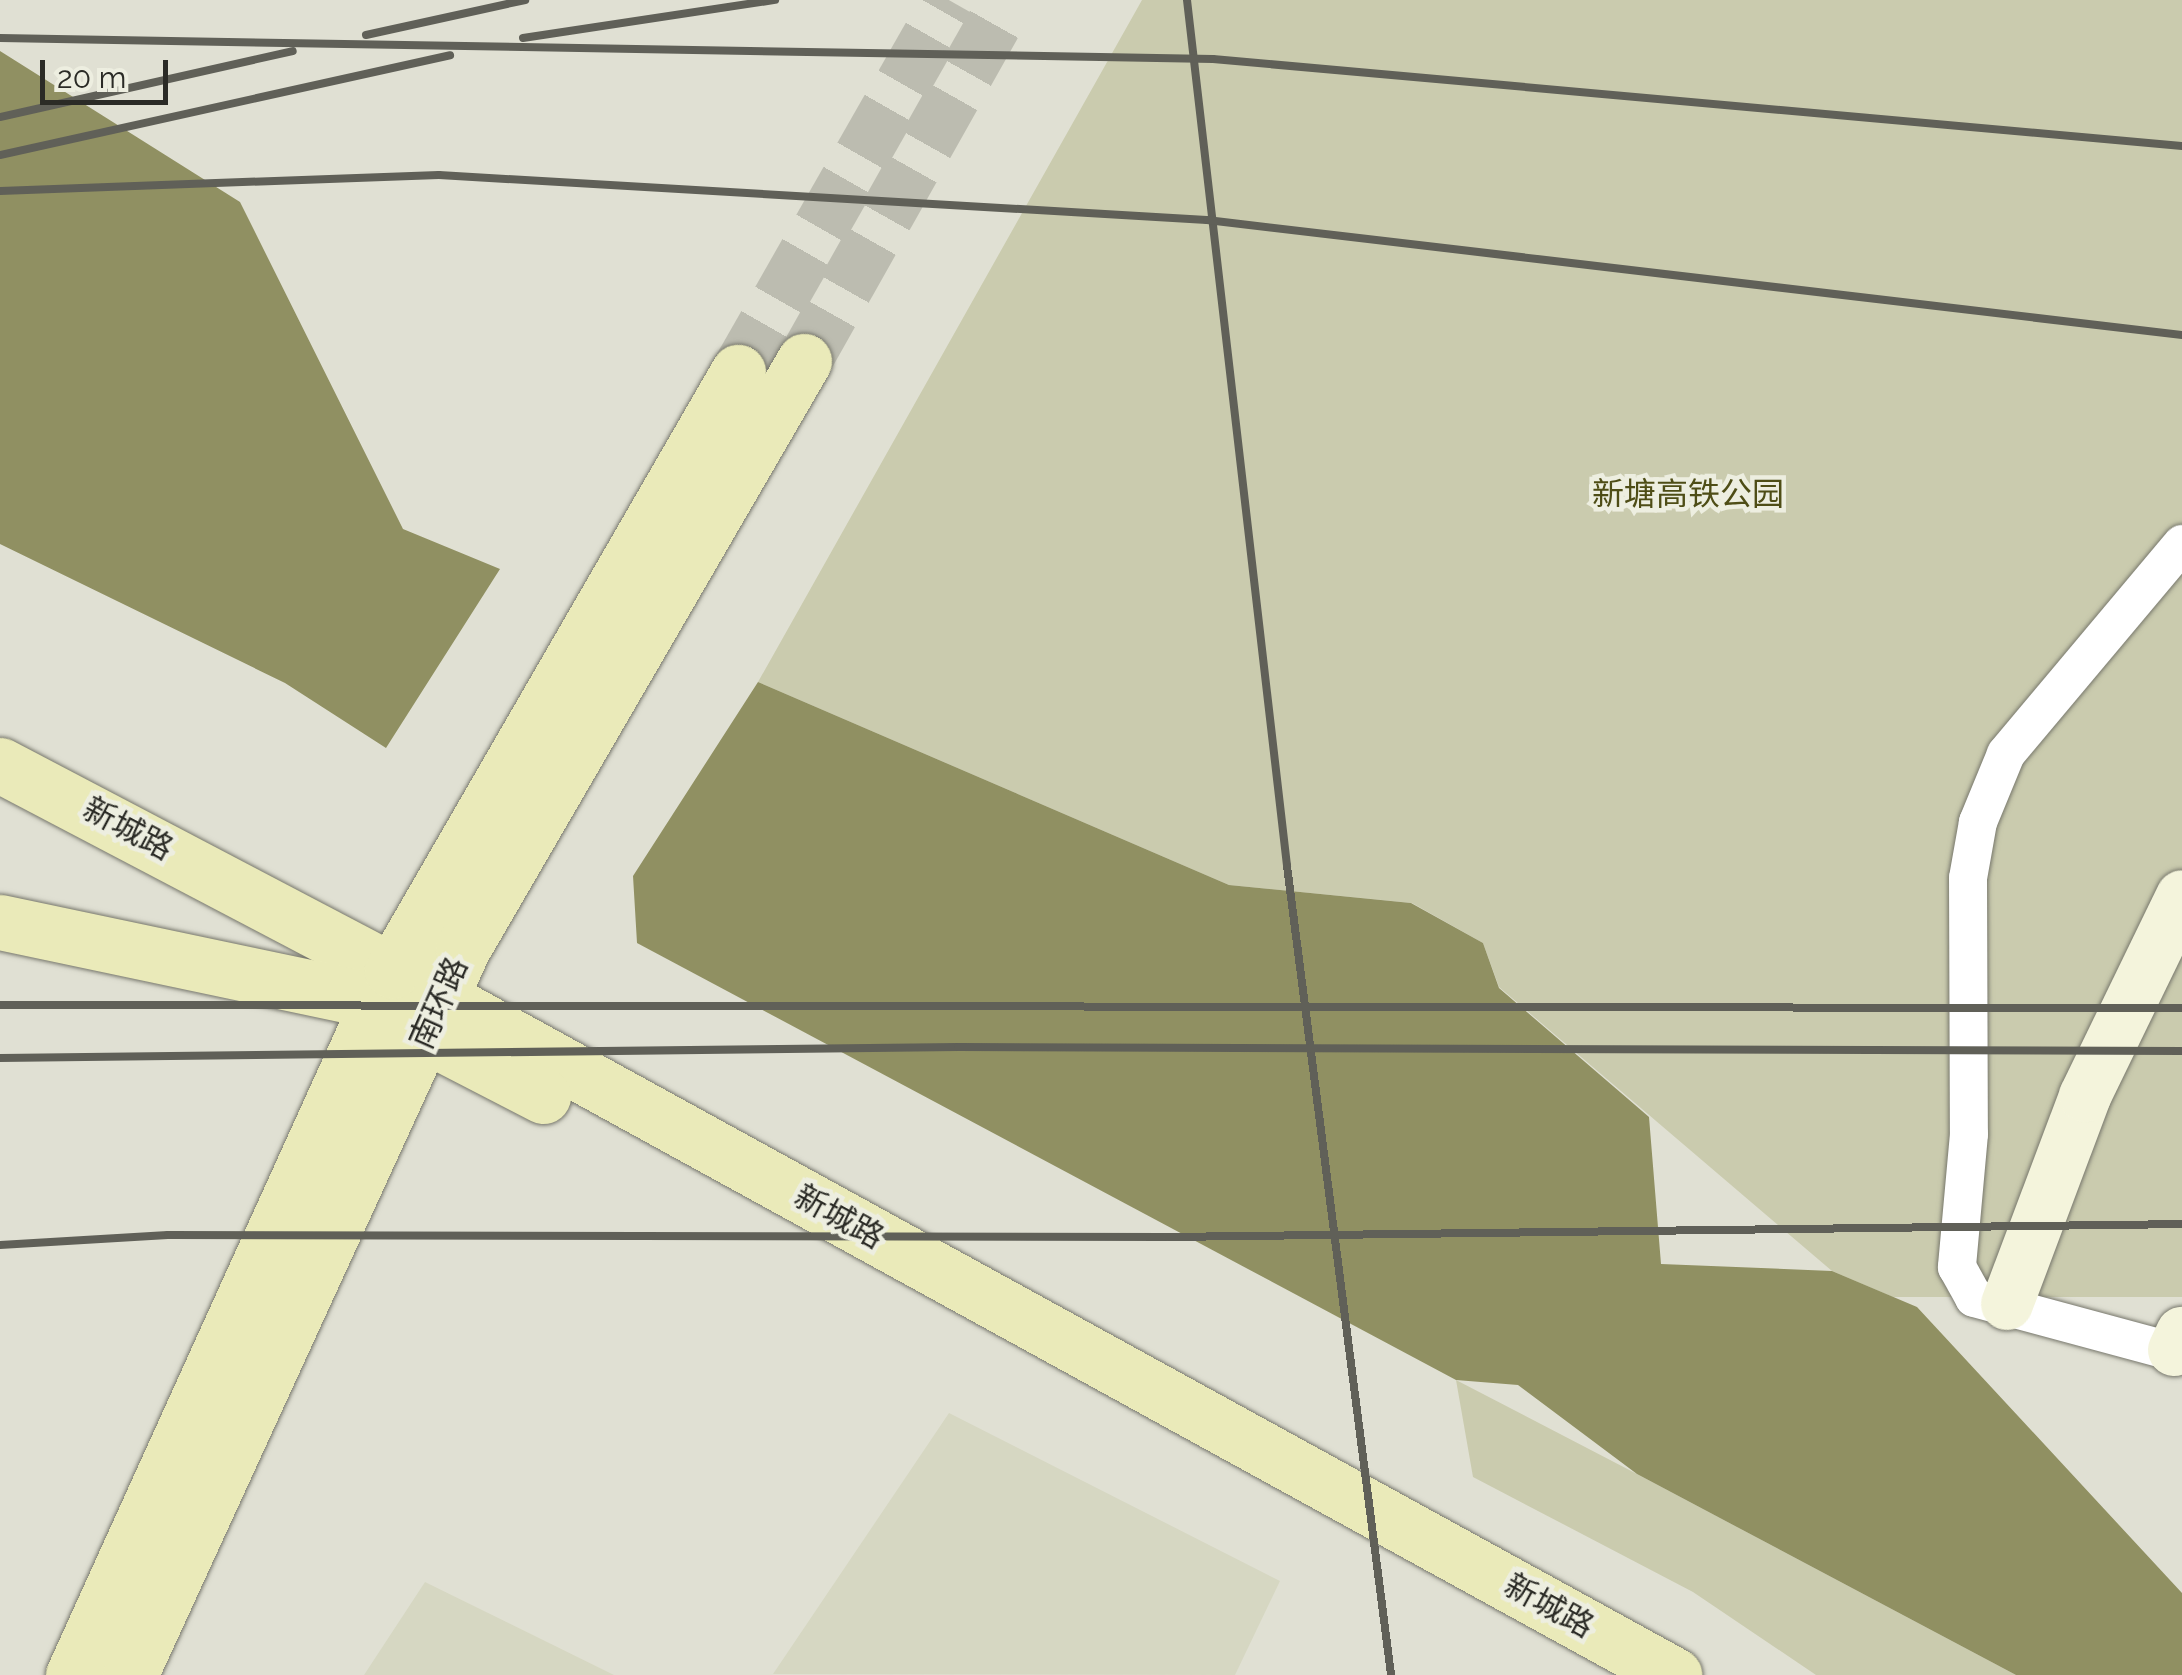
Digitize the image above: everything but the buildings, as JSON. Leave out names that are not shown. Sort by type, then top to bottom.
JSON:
[{"type":"main road","name":"南环路","points":[[130,1675],[463,948],[804,361]]},
{"type":"main road","name":"南环路","points":[[73,1675],[386,986],[738,372]]},
{"type":"main road","name":"新城路","points":[[0,765],[433,1016],[1605,1675]]},
{"type":"main road","name":"新城路","points":[[0,922],[386,986]]},
{"type":"main road","name":"新城路","points":[[433,1016],[1674,1675]]},
{"type":"street","points":[[2179,1345],[1974,1298],[1957,1267],[1969,1134],[1968,878],[1978,822],[2006,754],[2182,544]]},
{"type":"street","points":[[2007,1304],[2086,1096],[2182,896]]},
{"type":"shaded area","points":[[0,51],[240,202],[403,529],[500,569],[386,748],[285,683],[0,544]]},
{"type":"shaded area","points":[[758,682],[1229,885],[1411,903],[1483,943],[1499,988],[1649,1117],[1661,1264],[1832,1271],[1917,1307],[2182,1593],[2182,1675],[2016,1675],[1637,1474],[1518,1385],[1456,1380],[637,943],[633,876]]},
{"type":"shaded area","points":[[949,1413],[1280,1581],[1235,1675],[773,1674]]},
{"type":"shaded area","points":[[425,1582],[614,1675],[364,1675]]},
{"type":"green space","name":"新塘高铁公园","points":[[1142,0],[2182,0],[2182,1297],[1893,1297],[1832,1271],[1499,987],[1483,943],[1412,903],[1229,885],[758,682]]},
{"type":"green space","points":[[1456,1380],[2016,1675],[1816,1675],[1693,1592],[1473,1477]]},
{"type":"tunnel","points":[[738,372],[950,0]]},
{"type":"tunnel","points":[[804,361],[1007,0]]},
{"type":"railway","points":[[366,35],[525,0]]},
{"type":"railway","points":[[523,38],[775,0]]},
{"type":"railway","points":[[1187,0],[1287,866],[1391,1675]]},
{"type":"railway","points":[[0,38],[1213,59],[2182,146]]},
{"type":"railway","points":[[0,117],[293,51]]},
{"type":"railway","points":[[0,155],[450,55]]},
{"type":"railway","points":[[0,191],[439,175],[1207,220],[2182,335]]},
{"type":"railway","points":[[0,1005],[2182,1008]]},
{"type":"railway","points":[[0,1058],[958,1047],[2182,1051]]},
{"type":"railway","points":[[0,1245],[168,1235],[1167,1237],[2182,1224]]}]
